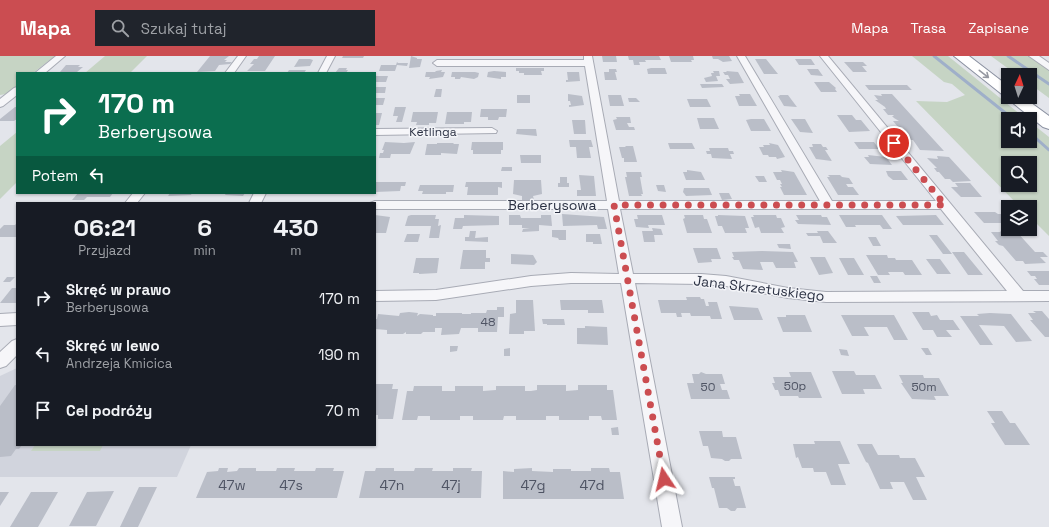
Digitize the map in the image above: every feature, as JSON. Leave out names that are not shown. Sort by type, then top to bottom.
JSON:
[{"type":"highway","points":[[961,56],[1001,87]]},
{"type":"highway","points":[[980,56],[1001,72]]},
{"type":"highway","points":[[1037,98],[1049,107]]},
{"type":"highway","points":[[1023,104],[1049,124]]},
{"type":"street","points":[[41,72],[61,56]]},
{"type":"street","points":[[230,72],[242,56]]},
{"type":"street","points":[[323,72],[331,56]]},
{"type":"street","points":[[740,56],[828,205]]},
{"type":"street","points":[[824,56],[1018,296]]},
{"type":"street","points":[[1033,56],[1049,67]]},
{"type":"street","points":[[437,63],[588,60],[672,527]]},
{"type":"street","points":[[0,104],[16,91]]},
{"type":"street","name":"Ketlinga","points":[[376,132],[492,131]]},
{"type":"street","points":[[132,202],[138,194]]},
{"type":"street","name":"Berberysowa","points":[[376,205],[945,205]]},
{"type":"street","name":"Jana Skrzetuskiego","points":[[376,296],[436,295],[551,279],[701,279],[726,281],[788,293],[826,296],[1049,296]]},
{"type":"street","points":[[0,320],[16,319]]},
{"type":"street","points":[[0,362],[16,346]]},
{"type":"shaded area","points":[[16,368],[16,446],[191,446],[177,477],[0,477],[0,376]]},
{"type":"green space","points":[[0,56],[55,56],[34,72],[16,72],[16,87],[6,94],[0,95]]},
{"type":"green space","points":[[105,56],[147,56],[131,72],[86,72]]},
{"type":"green space","points":[[912,56],[948,56],[1001,99],[1001,104],[1007,104],[1017,112],[1001,112],[1001,148],[1037,148],[1037,128],[1049,137],[1049,236],[1037,224],[1037,200],[1013,200],[1005,192],[1037,192],[1037,156],[1001,156],[1001,188],[916,101],[947,102],[965,95],[952,84],[944,82]]},
{"type":"green space","points":[[991,56],[1029,56],[1049,70],[1049,98],[1037,89],[1037,68],[1007,68]]},
{"type":"green space","points":[[16,133],[16,183],[0,199],[0,146]]},
{"type":"green space","points":[[34,446],[102,446],[100,451],[31,451]]},
{"type":"building","points":[[210,56],[229,56],[224,60],[227,60],[225,62],[232,62],[230,64],[219,65],[215,71],[197,72]]},
{"type":"building","points":[[259,56],[275,56],[265,71],[247,71],[254,64],[250,64],[254,59],[257,59]]},
{"type":"building","points":[[343,56],[364,56],[363,58],[342,58]]},
{"type":"building","points":[[411,56],[417,59],[422,59],[420,67],[409,68]]},
{"type":"building","points":[[602,56],[616,56],[617,62],[603,62]]},
{"type":"building","points":[[628,56],[659,56],[661,60],[645,60],[646,62],[639,62],[640,65],[634,65],[633,60],[629,60]]},
{"type":"building","points":[[669,56],[693,56],[694,60],[691,60],[692,62],[671,62]]},
{"type":"building","points":[[712,56],[729,56],[732,61],[723,62],[718,59],[713,59]]},
{"type":"building","points":[[299,59],[313,60],[310,66],[294,67]]},
{"type":"building","points":[[755,59],[766,59],[778,74],[764,74]]},
{"type":"building","points":[[795,59],[811,59],[815,65],[799,65]]},
{"type":"building","points":[[397,62],[408,63],[407,66],[397,65],[395,71],[379,71],[381,65],[396,65]]},
{"type":"building","points":[[844,62],[863,62],[867,66],[862,66],[867,72],[853,72]]},
{"type":"building","points":[[66,65],[80,65],[78,67],[83,67],[77,72],[60,72]]},
{"type":"building","points":[[339,68],[347,68],[346,70],[348,70],[347,72],[336,72]]},
{"type":"building","points":[[516,68],[544,68],[544,71],[541,71],[542,75],[524,75],[524,73],[519,73],[519,71],[516,71]]},
{"type":"building","points":[[665,68],[667,74],[648,74],[647,69]]},
{"type":"building","points":[[609,69],[616,69],[617,72],[615,72],[617,80],[605,80],[604,72],[609,72]]},
{"type":"building","points":[[807,69],[818,69],[823,76],[811,75]]},
{"type":"building","points":[[289,70],[306,70],[305,72],[288,72]]},
{"type":"building","points":[[442,70],[441,72],[445,72],[443,77],[429,79],[430,77],[425,77],[426,72]]},
{"type":"building","points":[[713,71],[719,71],[720,76],[716,76],[718,81],[706,82],[704,78],[712,76],[711,73],[714,73]]},
{"type":"building","points":[[726,71],[738,72],[744,83],[730,84],[726,79],[730,79],[728,75],[725,75],[723,72],[727,72]]},
{"type":"building","points":[[452,72],[479,73],[478,77],[474,79],[461,77],[460,79],[455,79],[455,77],[451,77]]},
{"type":"building","points":[[488,72],[506,72],[506,77],[501,77],[501,79],[487,77]]},
{"type":"building","points":[[567,72],[579,72],[580,81],[566,82],[566,80],[568,80]]},
{"type":"building","points":[[376,76],[388,76],[386,82],[376,82]]},
{"type":"building","points":[[814,82],[829,82],[836,88],[835,89],[837,92],[821,92]]},
{"type":"building","points":[[700,84],[722,84],[724,87],[702,88]]},
{"type":"building","points":[[865,85],[907,85],[912,90],[869,90]]},
{"type":"building","points":[[376,87],[386,87],[385,93],[376,93]]},
{"type":"building","points":[[436,89],[442,89],[441,97],[434,97]]},
{"type":"building","points":[[568,94],[582,96],[584,105],[569,107],[569,105],[571,105],[570,101],[568,101]]},
{"type":"building","points":[[739,94],[750,94],[757,106],[739,106],[735,96],[740,96]]},
{"type":"building","points":[[881,94],[892,94],[944,151],[920,150],[913,140],[909,140],[904,134],[908,134],[902,127],[898,127],[893,121],[899,121],[892,116],[894,116],[893,115],[888,115],[883,109],[886,109],[885,107],[875,100],[878,100],[874,95],[882,96]]},
{"type":"building","points":[[517,95],[530,95],[530,103],[517,103]]},
{"type":"building","points":[[608,95],[621,95],[624,106],[610,106]]},
{"type":"building","points":[[779,95],[788,95],[797,107],[784,106],[778,96],[780,96]]},
{"type":"building","points":[[376,98],[385,98],[383,105],[376,105]]},
{"type":"building","points":[[628,98],[636,98],[640,102],[629,102]]},
{"type":"building","points":[[687,99],[707,99],[711,107],[690,107]]},
{"type":"building","points":[[16,107],[16,120],[0,121],[0,119]]},
{"type":"building","points":[[395,107],[406,107],[402,122],[396,122],[398,116],[393,116]]},
{"type":"building","points":[[481,109],[507,109],[506,117],[499,117],[498,120],[488,120],[488,117],[480,117]]},
{"type":"building","points":[[413,112],[438,112],[436,123],[429,123],[429,125],[416,125],[417,122],[411,122]]},
{"type":"building","points":[[447,112],[472,112],[471,122],[464,122],[464,124],[445,124]]},
{"type":"building","points":[[376,113],[382,113],[379,125],[376,125]]},
{"type":"building","points":[[837,115],[852,115],[856,120],[861,120],[870,131],[849,132]]},
{"type":"building","points":[[616,117],[630,117],[631,123],[627,123],[629,127],[634,127],[635,130],[616,130],[613,120],[617,119]]},
{"type":"building","points":[[697,118],[714,118],[719,129],[700,129]]},
{"type":"building","points":[[764,119],[771,131],[751,131],[746,120]]},
{"type":"building","points":[[791,119],[805,119],[813,133],[800,132]]},
{"type":"building","points":[[572,120],[585,120],[586,134],[574,134]]},
{"type":"building","points":[[517,129],[536,129],[537,136],[516,134]]},
{"type":"building","points":[[569,140],[591,140],[593,147],[589,147],[591,158],[577,158],[576,147],[570,147]]},
{"type":"building","points":[[385,142],[415,142],[410,154],[391,154],[390,158],[379,158],[380,153],[383,153],[384,150],[382,150]]},
{"type":"building","points":[[472,142],[503,142],[503,150],[501,150],[501,154],[473,154],[473,150],[471,150]]},
{"type":"building","points":[[854,142],[874,142],[879,149],[859,149]]},
{"type":"building","points":[[668,143],[692,143],[695,149],[670,149]]},
{"type":"building","points":[[769,143],[778,145],[785,157],[777,159],[776,157],[763,155],[759,147],[764,147],[763,145],[770,145]]},
{"type":"building","points":[[427,144],[459,144],[457,154],[441,153],[441,155],[425,155]]},
{"type":"building","points":[[812,144],[821,144],[823,147],[826,147],[828,150],[825,150],[832,161],[816,159],[809,147],[813,147]]},
{"type":"building","points":[[625,146],[633,146],[637,162],[624,162],[624,158],[622,158],[619,147],[626,147]]},
{"type":"building","points":[[709,148],[728,148],[729,151],[733,151],[734,154],[730,154],[732,159],[712,158],[711,154],[707,154],[706,151],[710,151]]},
{"type":"building","points":[[520,155],[541,155],[541,163],[521,163]]},
{"type":"building","points":[[868,155],[886,157],[892,165],[870,164],[864,157],[869,157]]},
{"type":"building","points":[[937,156],[949,157],[971,181],[953,182],[950,179],[945,179],[939,172],[937,172],[934,168],[937,168],[927,158],[938,159]]},
{"type":"building","points":[[502,167],[512,167],[512,171],[501,171]]},
{"type":"building","points":[[687,170],[701,172],[705,180],[686,180],[683,172],[687,172]]},
{"type":"building","points":[[781,170],[794,172],[807,195],[784,195],[780,187],[782,187],[780,184],[782,184],[780,180],[777,180],[773,172],[782,172]]},
{"type":"building","points":[[886,171],[901,171],[908,180],[893,180],[888,176]]},
{"type":"building","points":[[626,172],[641,172],[642,177],[640,177],[643,194],[641,194],[642,196],[629,196],[625,177],[627,177]]},
{"type":"building","points":[[579,175],[594,176],[596,196],[577,196],[577,190],[581,190]]},
{"type":"building","points":[[828,175],[840,175],[842,177],[849,178],[853,184],[846,184],[848,187],[853,187],[859,195],[838,195],[827,177],[830,177]]},
{"type":"building","points":[[755,176],[764,176],[767,182],[759,182]]},
{"type":"building","points":[[560,177],[567,177],[569,187],[558,187]]},
{"type":"building","points":[[514,180],[541,180],[542,194],[533,196],[534,200],[522,200],[522,196],[513,194]]},
{"type":"building","points":[[376,182],[406,182],[405,186],[401,186],[400,191],[376,192]]},
{"type":"building","points":[[466,182],[502,182],[502,188],[498,187],[498,195],[467,195],[468,187],[465,187]]},
{"type":"building","points":[[955,183],[970,183],[982,197],[961,197],[951,187],[958,187]]},
{"type":"building","points":[[420,185],[454,185],[453,192],[446,192],[446,194],[422,194],[423,191],[418,191]]},
{"type":"building","points":[[656,185],[664,185],[666,192],[658,191]]},
{"type":"building","points":[[684,188],[709,188],[712,195],[686,196],[683,192]]},
{"type":"building","points":[[719,193],[729,193],[732,199],[722,200]]},
{"type":"building","points":[[77,194],[112,194],[110,197],[87,197],[84,200],[72,200]]},
{"type":"building","points":[[169,194],[192,194],[191,195],[168,196]]},
{"type":"building","points":[[226,194],[244,194],[243,196]]},
{"type":"building","points":[[974,212],[995,212],[1001,214],[1001,223],[984,223]]},
{"type":"building","points":[[562,214],[604,217],[607,229],[598,229],[597,225],[563,226]]},
{"type":"building","points":[[376,215],[390,217],[386,233],[376,233]]},
{"type":"building","points":[[436,215],[435,219],[439,219],[438,226],[441,225],[439,238],[429,238],[431,226],[405,226],[408,216]]},
{"type":"building","points":[[464,215],[499,216],[499,225],[463,226],[462,229],[453,229],[455,218],[464,218]]},
{"type":"building","points":[[509,215],[520,215],[521,218],[541,218],[541,215],[551,215],[552,226],[539,225],[539,231],[522,232],[523,229],[530,228],[522,228],[522,225],[509,225]]},
{"type":"building","points":[[637,215],[662,215],[665,225],[648,225],[649,228],[636,227],[634,219],[638,219]]},
{"type":"building","points":[[684,215],[703,215],[704,219],[707,219],[712,233],[687,233],[683,219],[685,218]]},
{"type":"building","points":[[753,215],[776,215],[777,218],[781,218],[785,227],[781,228],[784,233],[761,233],[759,227],[755,228],[751,217],[754,217]]},
{"type":"building","points":[[796,215],[821,215],[822,217],[827,217],[831,225],[798,224],[795,220],[799,220]]},
{"type":"building","points":[[839,215],[882,215],[892,229],[883,229],[880,225],[855,225],[856,227],[846,227]]},
{"type":"building","points":[[936,215],[944,225],[903,225],[896,216]]},
{"type":"building","points":[[715,216],[745,216],[749,228],[745,228],[747,233],[725,233],[722,226],[718,226]]},
{"type":"building","points":[[16,224],[16,237],[0,237],[0,229],[4,225]]},
{"type":"building","points":[[652,228],[661,229],[663,235],[654,235],[655,242],[644,242],[642,231],[653,231]]},
{"type":"building","points":[[552,230],[566,230],[566,240],[559,240],[558,238],[552,237]]},
{"type":"building","points":[[470,231],[476,231],[475,238],[488,237],[488,242],[465,241],[465,237],[469,237]]},
{"type":"building","points":[[817,231],[828,231],[837,243],[823,243],[820,236],[808,236],[806,233],[818,233]]},
{"type":"building","points":[[991,232],[1001,232],[1001,236],[1021,236],[1035,252],[1043,252],[1048,257],[1040,257],[1046,263],[1025,264],[1023,261],[1016,261],[1003,246],[999,245],[995,241],[998,241]]},
{"type":"building","points":[[407,234],[420,234],[418,242],[404,242]]},
{"type":"building","points":[[586,234],[600,234],[602,244],[586,242]]},
{"type":"building","points":[[929,235],[937,235],[952,254],[943,254]]},
{"type":"building","points":[[868,237],[876,237],[881,246],[873,246]]},
{"type":"building","points":[[777,244],[790,244],[791,249],[779,248]]},
{"type":"building","points":[[693,248],[717,248],[721,259],[711,259],[712,262],[698,263]]},
{"type":"building","points":[[463,250],[486,250],[486,258],[490,258],[490,262],[485,262],[485,269],[460,269]]},
{"type":"building","points":[[732,252],[793,252],[798,262],[794,262],[796,268],[776,268],[773,262],[760,262],[763,270],[743,269],[739,260],[734,260],[732,257],[734,257]]},
{"type":"building","points":[[952,252],[964,252],[983,275],[968,275]]},
{"type":"building","points":[[511,254],[533,255],[537,262],[534,265],[511,264]]},
{"type":"building","points":[[866,255],[887,255],[888,258],[895,258],[896,260],[912,260],[922,275],[905,275],[903,272],[888,272],[890,275],[878,275]]},
{"type":"building","points":[[810,257],[825,257],[833,273],[819,275]]},
{"type":"building","points":[[416,258],[439,258],[437,273],[413,273]]},
{"type":"building","points":[[839,258],[854,258],[864,275],[848,275]]},
{"type":"building","points":[[926,259],[940,259],[951,274],[937,274]]},
{"type":"building","points":[[1027,271],[1049,271],[1049,285],[1039,285],[1034,279],[1037,279],[1035,276],[1031,276]]},
{"type":"building","points":[[870,276],[877,276],[881,283],[874,283]]},
{"type":"building","points":[[7,277],[15,277],[10,282],[3,282]]},
{"type":"building","points":[[12,288],[16,288],[16,303],[0,303]]},
{"type":"building","points":[[686,297],[700,297],[701,299],[704,299],[706,306],[709,306],[708,302],[717,302],[722,319],[711,319],[710,316],[691,316],[690,313],[681,313],[682,317],[677,317],[676,313],[661,313],[658,300],[687,300]]},
{"type":"building","points":[[516,300],[533,300],[535,331],[524,331],[524,334],[509,334],[510,314],[516,313]]},
{"type":"building","points":[[560,300],[602,300],[604,313],[588,313],[588,310],[561,310]]},
{"type":"building","points":[[729,306],[758,308],[763,320],[734,320]]},
{"type":"building","points":[[497,307],[504,307],[504,317],[498,317],[497,332],[478,332],[478,328],[461,328],[459,334],[441,335],[442,328],[435,328],[435,332],[423,332],[421,334],[406,334],[406,332],[403,334],[387,334],[387,330],[376,329],[376,319],[378,314],[399,316],[400,313],[409,312],[418,313],[417,316],[420,314],[436,316],[436,313],[471,314],[486,313],[487,310],[497,310]]},
{"type":"building","points":[[1033,311],[1042,311],[1049,319],[1049,337],[1045,337],[1030,320],[1033,320],[1028,313],[1036,313]]},
{"type":"building","points":[[912,312],[929,312],[931,316],[937,315],[940,320],[953,320],[960,330],[946,330],[952,337],[937,337],[933,330],[923,330]]},
{"type":"building","points":[[977,314],[1011,314],[1032,341],[1016,342],[1004,326],[979,325],[993,345],[980,345],[960,316],[979,316]]},
{"type":"building","points":[[786,315],[805,315],[812,332],[783,332],[777,317],[786,317]]},
{"type":"building","points":[[841,315],[894,315],[908,340],[894,340],[887,327],[864,327],[869,336],[852,336]]},
{"type":"building","points":[[542,319],[564,319],[565,325],[543,324]]},
{"type":"building","points":[[585,326],[607,327],[608,345],[577,344],[577,328],[585,328]]},
{"type":"building","points":[[450,346],[458,346],[457,351],[450,352]]},
{"type":"building","points":[[510,348],[510,356],[504,356],[504,349]]},
{"type":"building","points":[[921,348],[928,348],[932,355],[926,355]]},
{"type":"building","points":[[839,349],[847,350],[849,356],[841,355]]},
{"type":"building","points":[[832,371],[854,371],[856,375],[875,375],[882,389],[863,389],[865,394],[842,394]]},
{"type":"building","points":[[701,372],[706,374],[722,374],[725,384],[720,384],[722,390],[727,390],[730,399],[691,399],[687,383],[694,383],[692,374],[699,374]]},
{"type":"building","points":[[789,372],[811,372],[822,398],[780,396],[778,390],[775,390],[772,383],[775,383],[773,377],[791,377]]},
{"type":"building","points":[[899,375],[923,375],[924,378],[939,378],[949,396],[934,396],[936,400],[912,399],[901,383],[903,383]]},
{"type":"building","points":[[376,384],[393,384],[392,389],[398,389],[393,419],[378,419],[378,415],[376,415]]},
{"type":"building","points":[[16,385],[16,446],[21,446],[19,449],[16,449],[11,456],[0,457],[0,406]]},
{"type":"building","points":[[537,385],[566,385],[566,391],[578,390],[578,385],[607,385],[607,390],[613,390],[617,420],[602,420],[601,416],[589,416],[589,420],[559,420],[559,416],[546,416],[546,420],[516,420],[516,416],[504,416],[503,420],[473,420],[473,416],[460,416],[460,420],[430,420],[430,416],[418,416],[417,420],[402,420],[407,391],[413,391],[414,386],[442,386],[442,391],[455,391],[455,386],[483,386],[483,391],[496,390],[496,386],[525,386],[525,391],[531,391],[537,390]]},
{"type":"building","points":[[987,411],[1002,411],[1010,423],[1015,423],[1030,445],[1005,445],[991,423],[995,423]]},
{"type":"building","points":[[618,427],[619,435],[612,435],[611,428]]},
{"type":"building","points":[[699,431],[722,431],[723,437],[736,437],[742,459],[731,459],[729,461],[725,461],[722,459],[711,458],[708,446],[703,446]]},
{"type":"building","points":[[814,441],[840,441],[850,464],[838,464],[846,485],[831,485],[826,472],[814,472],[813,468],[802,468],[798,457],[796,458],[793,444],[815,444]]},
{"type":"building","points":[[857,444],[872,444],[878,455],[899,455],[900,458],[915,458],[925,477],[916,477],[927,500],[913,500],[904,482],[890,482],[893,489],[880,489]]},
{"type":"building","points":[[219,468],[228,468],[227,472],[237,471],[239,468],[256,468],[256,471],[276,471],[277,468],[295,468],[294,471],[315,471],[316,468],[334,468],[333,471],[344,471],[337,498],[196,498],[207,472],[218,471]]},
{"type":"building","points":[[376,468],[394,468],[394,471],[414,471],[415,468],[433,468],[432,471],[453,471],[453,468],[472,468],[471,471],[482,471],[481,498],[359,498],[365,471],[375,471]]},
{"type":"building","points":[[532,468],[532,471],[553,472],[553,469],[591,471],[591,468],[609,468],[610,472],[620,472],[624,499],[503,499],[503,471],[514,472],[514,469]]},
{"type":"building","points":[[709,477],[735,477],[735,479],[733,479],[735,486],[740,486],[746,508],[737,508],[735,511],[731,511],[727,508],[719,508],[714,488],[712,488]]},
{"type":"building","points":[[139,487],[157,487],[138,527],[120,527]]},
{"type":"building","points":[[114,491],[96,526],[69,526],[87,492]]},
{"type":"building","points":[[0,492],[9,492],[0,506]]},
{"type":"building","points":[[31,492],[58,492],[38,527],[10,527]]},
{"type":"waterway","points":[[934,56],[1004,112]]},
{"type":"waterway","points":[[1008,56],[1049,84]]},
{"type":"waterway","points":[[1037,139],[1049,150]]},
{"type":"route","points":[[664,479],[614,205],[945,205],[894,143]]}]
